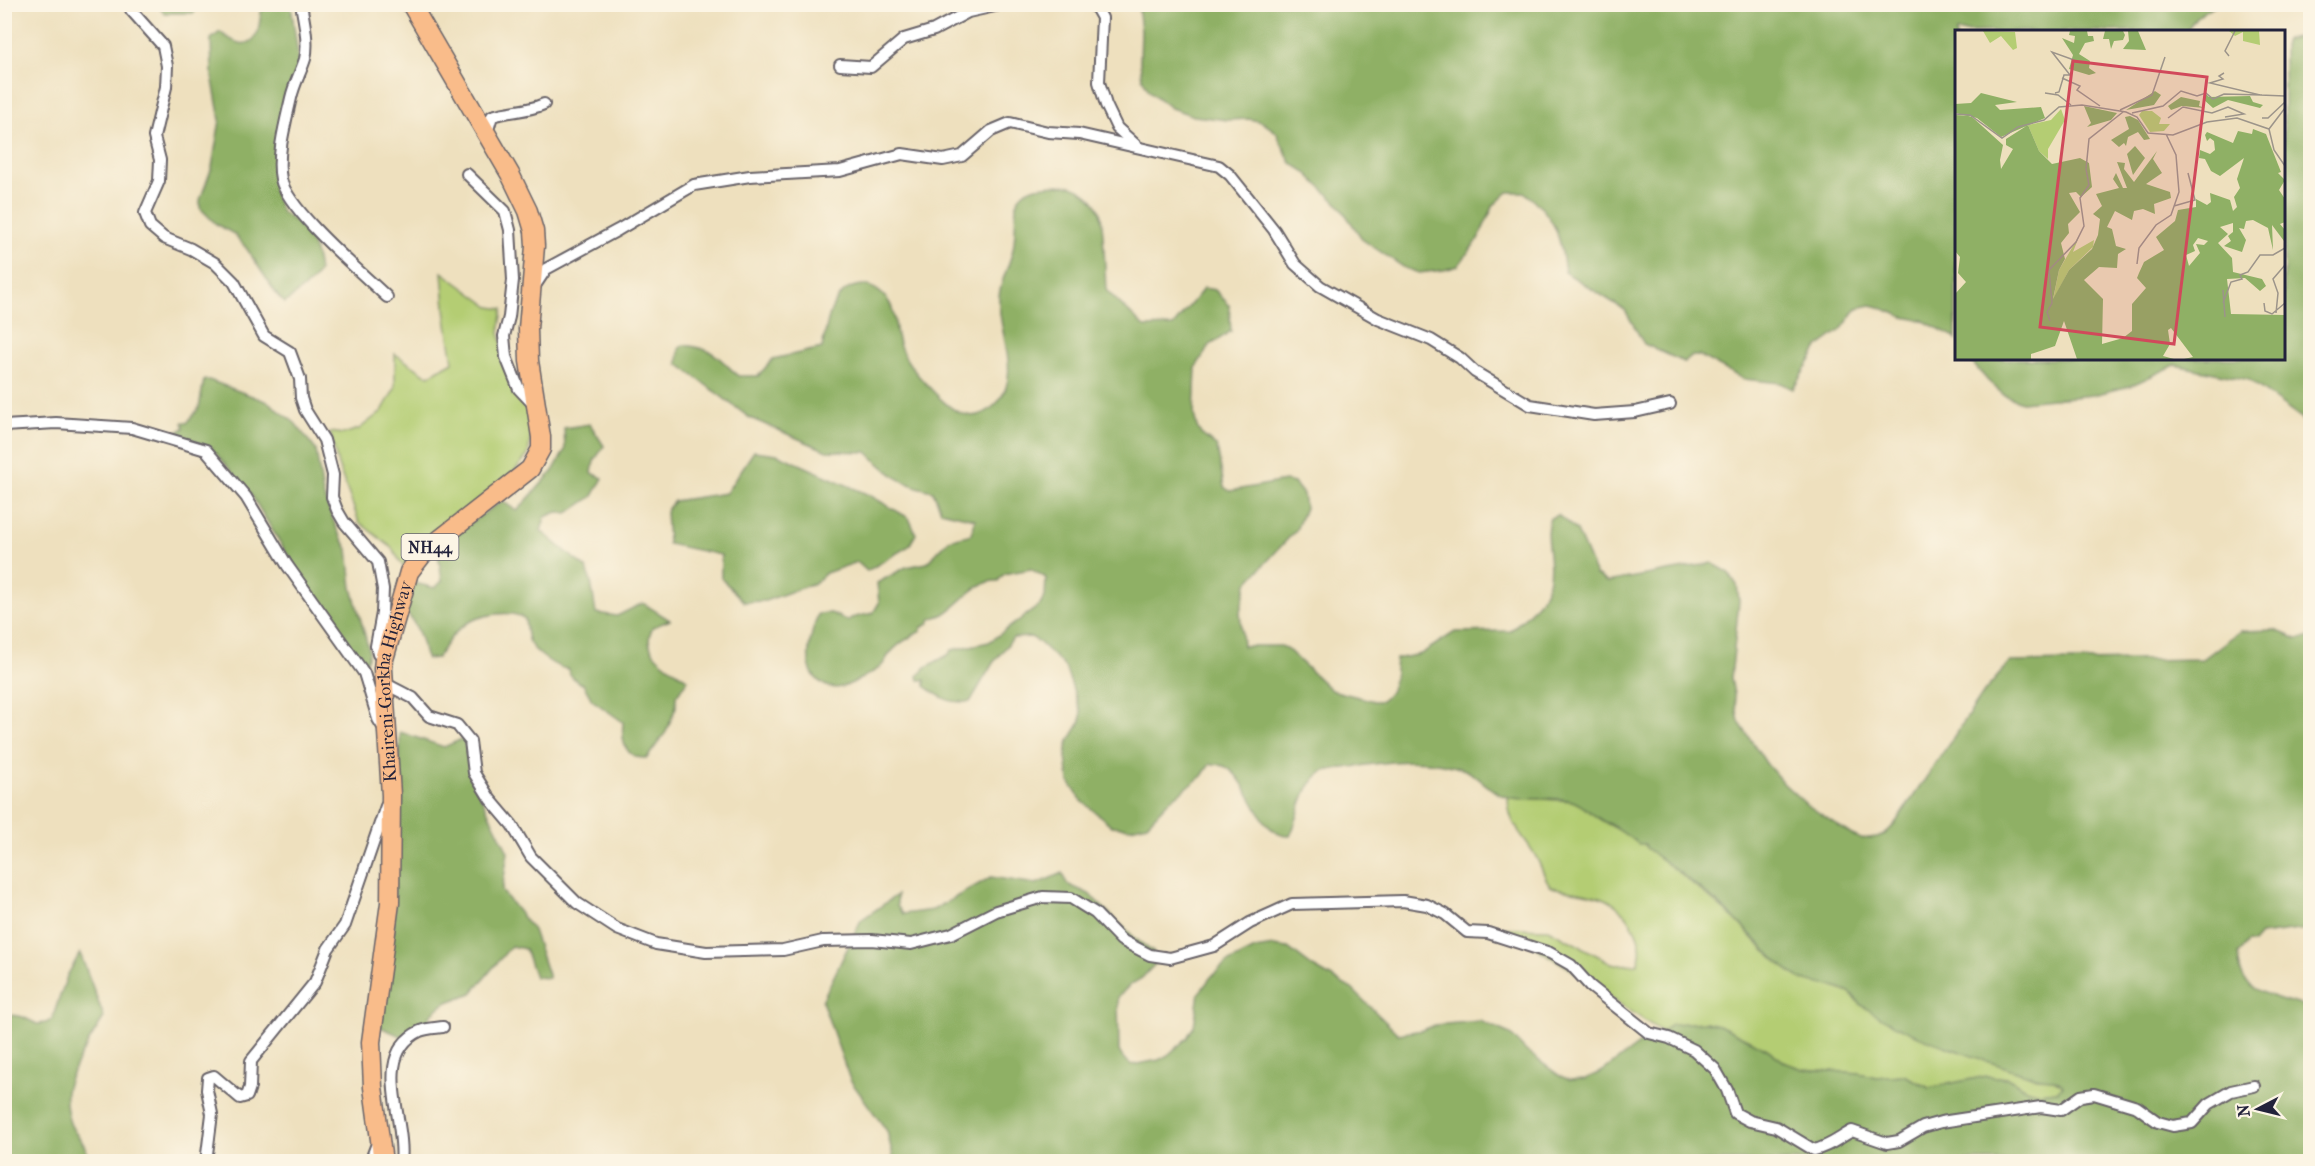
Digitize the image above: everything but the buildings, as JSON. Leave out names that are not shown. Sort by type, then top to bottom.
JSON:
[{"type":"main road","name":"Khaireni-Gorkha Highway","points":[[383,1161],[373,1087],[371,1042],[390,903],[391,795],[384,659],[410,572],[416,562],[426,550],[530,469],[541,449],[538,408],[529,361],[528,329],[535,246],[531,221],[510,174],[411,4]]},
{"type":"street","points":[[131,4],[131,10],[163,46],[167,66],[166,87],[154,137],[160,160],[159,181],[145,213],[150,226],[164,238],[191,249],[215,263],[234,282],[264,336],[290,352],[300,379],[301,398],[305,410],[324,440],[333,475],[332,497],[337,510],[344,522],[378,562],[383,590],[382,613],[376,646],[378,654],[384,659]]},
{"type":"street","points":[[301,4],[305,57],[293,89],[282,138],[280,178],[286,195],[300,213],[387,297]]},
{"type":"street","points":[[840,65],[871,67],[904,39],[934,30],[968,12],[1004,4]]},
{"type":"street","points":[[1094,4],[1102,18],[1100,82],[1106,105],[1117,128],[1138,147]]},
{"type":"street","points":[[487,133],[492,116],[508,111],[528,111],[544,104]]},
{"type":"street","points":[[530,292],[546,270],[694,186],[750,176],[840,171],[902,154],[943,160],[962,156],[991,131],[1010,123],[1048,132],[1079,134],[1219,166],[1230,175],[1274,230],[1295,264],[1320,286],[1378,319],[1431,340],[1460,358],[1475,372],[1530,405],[1594,415],[1635,412],[1670,404]]},
{"type":"street","points":[[467,174],[505,211],[510,230],[513,279],[509,317],[504,336],[506,357],[519,389],[538,408]]},
{"type":"street","points":[[4,426],[56,423],[132,428],[206,450],[246,497],[287,565],[364,673],[378,719],[387,732]]},
{"type":"street","points":[[384,683],[413,698],[429,716],[457,725],[470,741],[474,773],[490,799],[512,825],[531,857],[577,903],[617,929],[656,944],[706,952],[783,950],[823,941],[872,940],[911,944],[951,934],[996,911],[1043,897],[1071,898],[1095,913],[1121,940],[1150,955],[1170,958],[1214,946],[1250,923],[1292,904],[1403,901],[1427,905],[1445,914],[1467,932],[1488,933],[1550,953],[1570,965],[1590,987],[1649,1033],[1669,1038],[1694,1050],[1715,1069],[1734,1113],[1750,1121],[1776,1127],[1814,1150],[1827,1147],[1839,1137],[1852,1131],[1887,1143],[1899,1141],[1923,1127],[1941,1122],[2042,1107],[2061,1110],[2081,1096],[2094,1094],[2137,1107],[2158,1122],[2173,1126],[2192,1123],[2209,1104],[2231,1091],[2254,1086]]},
{"type":"street","points":[[206,1161],[212,1114],[207,1090],[208,1078],[214,1076],[240,1098],[247,1096],[250,1087],[251,1061],[315,982],[328,949],[345,925],[391,795]]},
{"type":"street","points":[[400,1161],[401,1137],[393,1091],[394,1061],[399,1048],[420,1031],[443,1027]]},
{"type":"street","points":[[370,1161],[381,1136]]},
{"type":"green space","points":[[1138,4],[2215,5],[2196,17],[2188,30],[1955,30],[1955,339],[1922,320],[1903,317],[1871,305],[1857,308],[1841,330],[1819,346],[1793,389],[1781,383],[1743,379],[1700,356],[1691,356],[1684,362],[1644,344],[1625,310],[1565,272],[1561,246],[1554,226],[1543,209],[1524,192],[1508,192],[1494,205],[1478,239],[1458,266],[1419,273],[1405,268],[1363,240],[1339,205],[1304,171],[1291,163],[1276,132],[1262,122],[1249,119],[1228,120],[1194,116],[1171,108],[1149,91],[1142,78],[1140,63],[1141,31]]},
{"type":"green space","points":[[157,5],[197,5],[194,13],[164,13]]},
{"type":"green space","points":[[263,5],[291,5],[299,62],[273,189],[282,213],[297,223],[308,237],[319,271],[313,280],[285,303],[234,234],[216,224],[200,208],[200,200],[212,167],[220,120],[212,75],[211,39],[220,32],[239,43],[249,42],[257,34]]},
{"type":"green space","points":[[2310,35],[2310,433],[2300,417],[2249,380],[2175,365],[2130,386],[2093,395],[2022,402],[2004,395],[1970,360],[2285,360],[2286,39]]},
{"type":"green space","points":[[1065,185],[1075,187],[1085,193],[1099,209],[1106,290],[1145,327],[1173,326],[1204,288],[1215,290],[1229,305],[1231,331],[1209,346],[1196,367],[1194,414],[1197,427],[1201,434],[1217,447],[1224,487],[1230,491],[1285,481],[1294,483],[1303,494],[1305,508],[1296,530],[1247,583],[1240,612],[1243,646],[1286,648],[1331,690],[1378,702],[1384,699],[1391,690],[1396,659],[1421,654],[1455,632],[1510,631],[1535,607],[1546,590],[1550,569],[1548,527],[1550,518],[1558,515],[1577,531],[1596,575],[1607,582],[1712,563],[1728,572],[1737,585],[1739,601],[1731,678],[1739,722],[1766,763],[1784,784],[1806,804],[1861,839],[1885,834],[1894,825],[1984,692],[2010,662],[2203,659],[2240,631],[2275,630],[2297,639],[2310,638],[2310,931],[2298,930],[2260,935],[2253,943],[2248,942],[2238,954],[2243,977],[2248,983],[2274,997],[2310,1007],[2310,1161],[894,1161],[887,1131],[850,1080],[822,1001],[861,920],[897,895],[897,906],[903,914],[933,910],[991,877],[1036,884],[1063,873],[1067,884],[1089,894],[1154,953],[1156,963],[1142,978],[1130,985],[1118,997],[1119,1051],[1123,1058],[1132,1065],[1159,1060],[1187,1038],[1194,1026],[1199,993],[1225,964],[1255,949],[1274,946],[1288,948],[1313,967],[1352,989],[1398,1034],[1423,1030],[1435,1025],[1480,1021],[1510,1034],[1526,1051],[1560,1076],[1570,1080],[1585,1079],[1603,1071],[1643,1041],[1642,1036],[1662,1032],[1671,1024],[1706,1022],[1719,1025],[1767,1049],[1786,1063],[1802,1069],[1859,1073],[1876,1077],[1904,1075],[1929,1088],[1987,1076],[2007,1078],[2028,1090],[2040,1093],[2057,1091],[2063,1086],[2053,1080],[2035,1077],[1918,1036],[1873,1013],[1844,990],[1798,977],[1773,957],[1714,900],[1646,848],[1645,844],[1639,844],[1577,803],[1564,799],[1507,797],[1495,792],[1465,770],[1448,765],[1413,761],[1324,771],[1305,793],[1290,836],[1278,833],[1268,825],[1235,774],[1224,766],[1210,764],[1202,776],[1169,801],[1147,824],[1131,828],[1112,826],[1082,801],[1069,782],[1066,756],[1068,742],[1081,721],[1081,712],[1065,667],[1038,641],[1031,637],[1013,638],[993,663],[970,702],[946,699],[925,686],[925,680],[919,680],[918,676],[926,667],[948,655],[952,650],[989,642],[1040,605],[1045,597],[1046,578],[1031,569],[1004,574],[998,581],[976,588],[951,609],[931,619],[921,628],[921,631],[899,645],[879,668],[857,681],[838,688],[821,683],[815,677],[809,663],[811,637],[818,614],[831,613],[848,621],[851,618],[873,613],[879,603],[877,583],[906,567],[927,563],[949,540],[972,534],[975,519],[941,511],[933,491],[922,489],[897,478],[867,452],[827,451],[750,418],[678,364],[679,349],[683,345],[709,351],[738,376],[758,376],[773,359],[822,348],[829,317],[838,299],[851,287],[867,286],[882,294],[892,307],[898,341],[912,368],[952,408],[969,416],[978,415],[997,403],[1008,379],[1009,366],[999,310],[999,297],[1013,249],[1016,204],[1024,192],[1030,189]]},
{"type":"green space","points":[[442,272],[490,307],[503,309],[499,333],[519,396],[528,409],[531,434],[528,455],[512,474],[407,558],[404,568],[392,548],[359,522],[338,465],[330,432],[343,434],[359,429],[382,411],[395,388],[395,354],[428,376],[453,362]]},
{"type":"green space","points":[[204,380],[268,402],[295,423],[316,450],[323,494],[338,532],[348,549],[352,588],[369,650],[364,665],[316,602],[250,493],[213,450],[177,432],[184,428],[183,422],[187,423],[199,408]]},
{"type":"green space","points":[[590,424],[604,446],[594,461],[592,473],[603,478],[593,496],[568,513],[557,512],[545,517],[541,531],[586,568],[591,582],[596,613],[617,616],[643,603],[670,620],[653,627],[649,636],[650,644],[658,658],[688,680],[676,696],[676,707],[666,732],[647,758],[634,756],[626,748],[623,722],[592,700],[583,684],[570,674],[568,669],[552,663],[532,646],[527,637],[525,619],[504,614],[476,619],[455,633],[437,658],[427,659],[418,632],[405,611],[414,583],[435,588],[442,581],[437,546],[502,501],[517,511],[553,471],[565,450],[564,428]]},
{"type":"green space","points":[[754,451],[777,454],[871,496],[909,518],[916,534],[909,546],[867,571],[857,562],[826,573],[815,583],[765,601],[744,602],[721,578],[721,555],[668,544],[666,511],[674,501],[726,493]]},
{"type":"green space","points":[[400,732],[444,747],[464,738],[470,775],[508,852],[502,891],[533,930],[549,978],[535,977],[525,949],[511,946],[472,993],[445,1003],[430,1015],[431,1024],[405,1038],[380,1027],[390,976],[394,925],[395,795],[400,792]]},
{"type":"green space","points":[[1508,797],[1574,801],[1586,807],[1606,823],[1645,844],[1736,920],[1765,951],[1806,981],[1826,984],[1849,993],[1863,1006],[1893,1024],[1952,1049],[2037,1078],[2050,1078],[2064,1086],[2057,1091],[2040,1093],[2028,1090],[2007,1078],[1987,1076],[1929,1088],[1904,1075],[1876,1077],[1858,1073],[1802,1069],[1786,1063],[1767,1049],[1719,1025],[1662,1032],[1605,994],[1587,979],[1525,941],[1474,927],[1548,929],[1615,965],[1637,964],[1640,955],[1640,945],[1633,925],[1619,908],[1591,894],[1551,887],[1536,857],[1514,823]]},
{"type":"green space","points":[[80,953],[104,1017],[76,1064],[66,1092],[69,1120],[84,1144],[87,1161],[4,1160],[5,1014],[23,1017],[37,1024],[46,1023],[52,1019],[67,976]]}]
